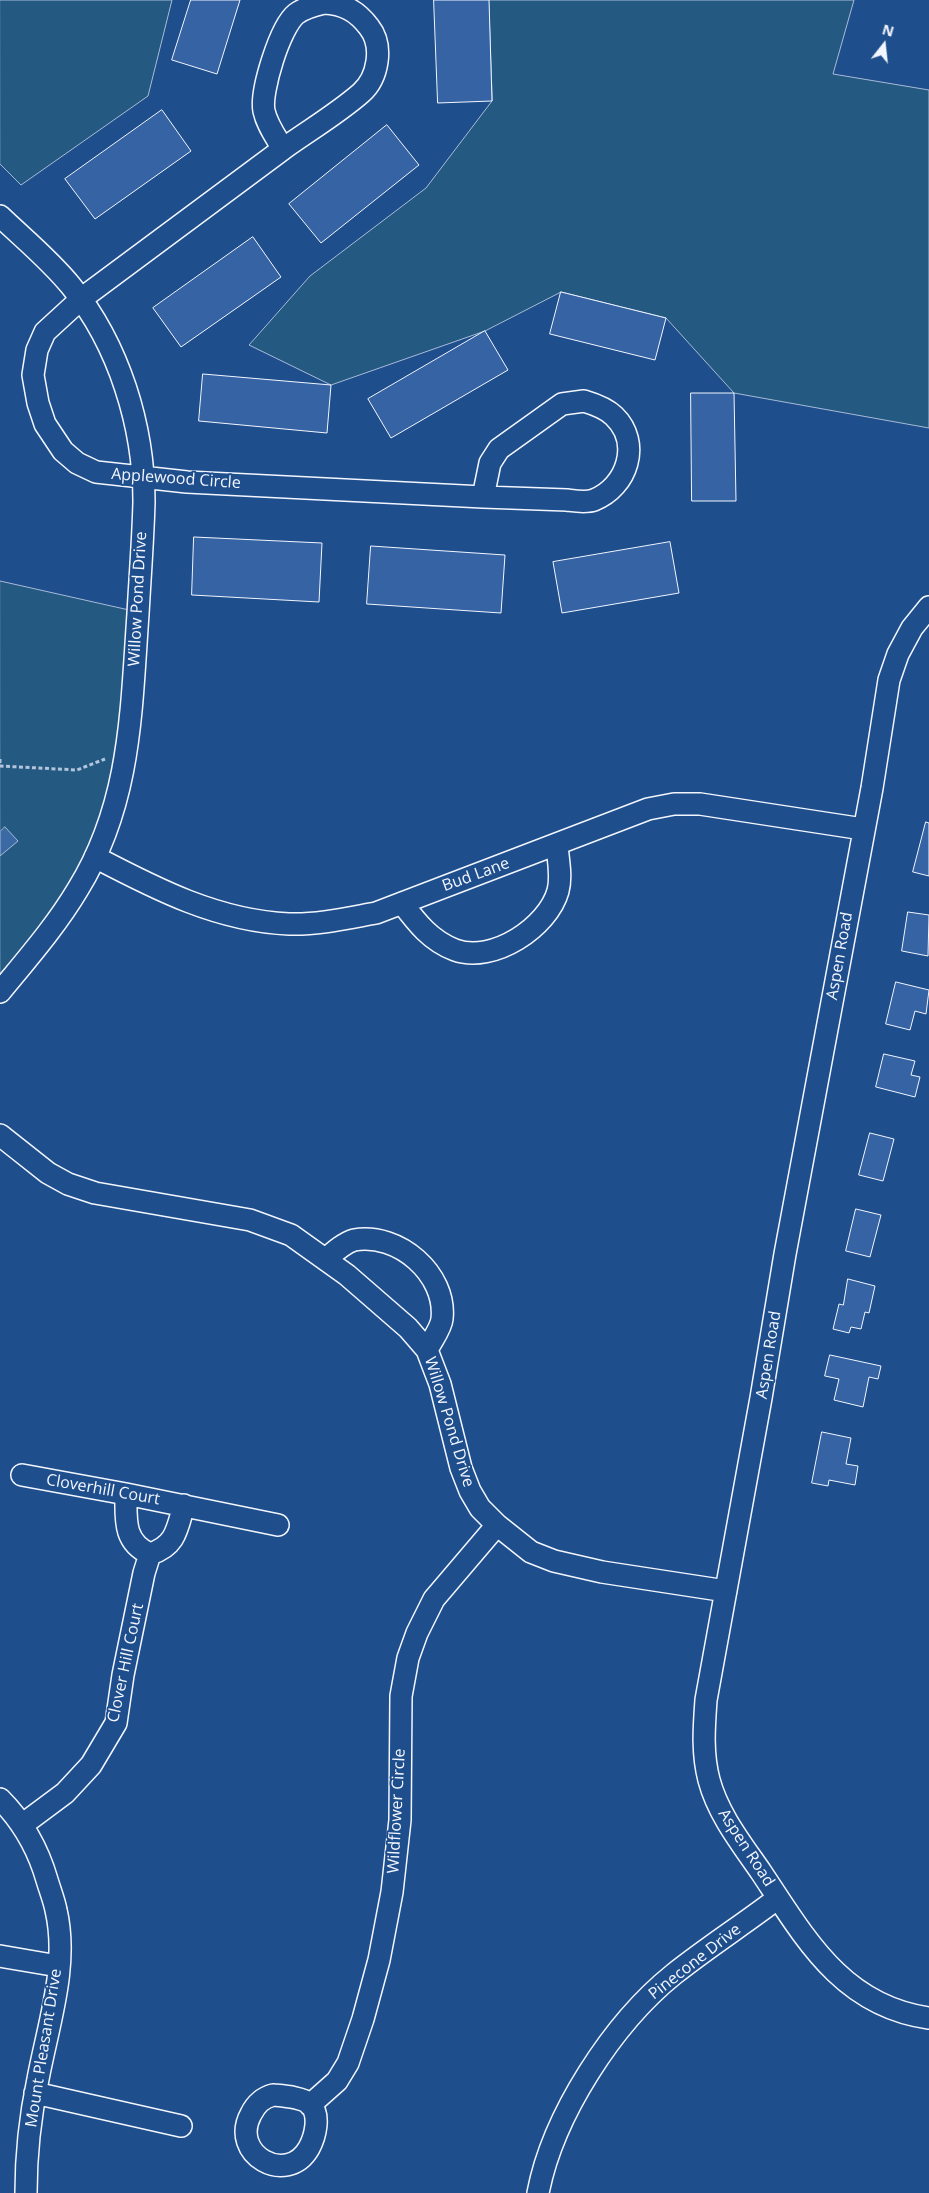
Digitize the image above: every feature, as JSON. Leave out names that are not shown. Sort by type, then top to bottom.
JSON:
[{"type":"street","name":"Applewood Circle","points":[[283,149],[270,127],[264,110],[263,96],[279,40],[288,23],[296,14],[310,7],[324,3],[336,3],[350,8],[361,16],[374,36],[378,55],[374,72],[362,92],[80,298],[45,332],[37,350],[33,375],[38,403],[45,424],[63,451],[77,462],[96,472],[143,478],[483,497],[592,501],[612,491],[619,482],[626,468],[628,449],[626,436],[614,415],[596,405],[584,402],[562,404],[498,449],[490,464],[483,497]]},
{"type":"street","name":"Willow Pond Drive","points":[[0,216],[38,252],[80,298],[96,322],[115,360],[127,391],[137,429],[143,478],[141,554],[130,725],[124,774],[117,799],[95,857],[79,889],[53,926],[0,992]]},
{"type":"street","name":"Aspen Road","points":[[929,607],[912,628],[898,654],[889,680],[872,788],[863,829],[706,1700],[704,1758],[713,1793],[724,1817],[804,1937],[828,1966],[868,1998],[912,2016],[929,2018]]},
{"type":"street","name":"Bud Lane","points":[[95,857],[199,907],[257,922],[291,924],[331,921],[376,913],[648,809],[674,804],[714,805],[863,829]]},
{"type":"street","points":[[402,903],[421,929],[456,951],[470,953],[492,951],[511,944],[530,931],[546,914],[559,888],[560,876],[557,845]]},
{"type":"street","name":"Willow Pond Drive","points":[[0,1135],[48,1173],[68,1184],[96,1194],[250,1220],[291,1235],[326,1259],[390,1311],[427,1350],[440,1384],[460,1468],[470,1490],[480,1508],[497,1525],[530,1552],[554,1561],[602,1572],[726,1591]]},
{"type":"street","points":[[326,1259],[345,1244],[354,1240],[370,1240],[395,1245],[412,1255],[423,1266],[435,1284],[442,1307],[442,1321],[427,1350]]},
{"type":"street","name":"Cloverhill Court","points":[[22,1475],[184,1505]]},
{"type":"street","points":[[126,1494],[127,1531],[135,1545],[150,1554],[160,1551],[169,1545],[174,1536],[184,1505],[278,1525]]},
{"type":"street","name":"Wildflower Circle","points":[[310,2105],[337,2081],[348,2063],[363,2019],[379,1960],[392,1892],[400,1820],[401,1696],[408,1658],[417,1633],[434,1600],[497,1525]]},
{"type":"street","name":"Clover Hill Court","points":[[22,1825],[65,1793],[91,1765],[116,1723],[123,1675],[144,1573],[150,1554]]},
{"type":"street","name":"Mount Pleasant Drive","points":[[0,1799],[22,1825],[43,1864],[56,1911],[60,1944],[54,2004],[35,2094],[26,2167],[26,2193]]},
{"type":"street","name":"Pinecone Drive","points":[[538,2193],[546,2164],[567,2114],[590,2070],[621,2028],[639,2007],[674,1974],[778,1898]]},
{"type":"street","points":[[0,1956],[58,1966]]},
{"type":"street","points":[[35,2094],[181,2126]]},
{"type":"path","points":[[0,759],[0,767],[77,770],[108,758]]},
{"type":"shaded area","points":[[0,0],[172,0],[148,96],[21,185],[0,164]]},
{"type":"shaded area","points":[[489,0],[854,0],[833,74],[929,90],[929,428],[734,393],[666,318],[561,292],[485,331],[331,385],[249,345],[310,276],[426,188],[492,101]]},
{"type":"shaded area","points":[[0,581],[138,612],[131,725],[95,857],[0,992]]},
{"type":"shaded area","points":[[5,827],[18,841],[0,856],[0,832]]},
{"type":"building","points":[[191,0],[240,0],[217,74],[172,60]]},
{"type":"building","points":[[434,0],[489,0],[492,101],[438,103]]},
{"type":"building","points":[[162,110],[191,151],[95,219],[65,179]]},
{"type":"building","points":[[387,125],[419,165],[321,243],[289,204]]},
{"type":"building","points":[[253,237],[281,277],[181,347],[153,308]]},
{"type":"building","points":[[561,292],[666,318],[655,360],[550,334]]},
{"type":"building","points":[[485,331],[508,370],[391,438],[368,399]]},
{"type":"building","points":[[203,374],[331,385],[327,433],[199,421]]},
{"type":"building","points":[[691,393],[734,393],[736,501],[692,501]]},
{"type":"building","points":[[194,537],[322,543],[319,602],[192,595]]},
{"type":"building","points":[[670,542],[679,593],[562,613],[553,562]]},
{"type":"building","points":[[371,546],[505,555],[501,613],[367,604]]},
{"type":"building","points":[[926,822],[929,823],[929,876],[913,872]]},
{"type":"building","points":[[908,912],[929,915],[928,956],[902,951]]},
{"type":"building","points":[[896,982],[929,990],[926,1014],[915,1011],[910,1030],[886,1024]]},
{"type":"building","points":[[884,1054],[915,1061],[911,1075],[920,1077],[915,1097],[876,1087]]},
{"type":"building","points":[[870,1133],[894,1139],[883,1181],[859,1175]]},
{"type":"building","points":[[856,1209],[881,1215],[870,1257],[846,1251]]},
{"type":"building","points":[[848,1279],[875,1286],[869,1313],[865,1312],[861,1329],[851,1327],[849,1333],[833,1329],[839,1304],[843,1305]]},
{"type":"building","points":[[830,1355],[881,1366],[878,1379],[869,1377],[863,1407],[834,1400],[839,1379],[825,1376]]},
{"type":"building","points":[[822,1432],[851,1438],[846,1464],[858,1466],[855,1485],[829,1480],[828,1486],[812,1483]]}]
